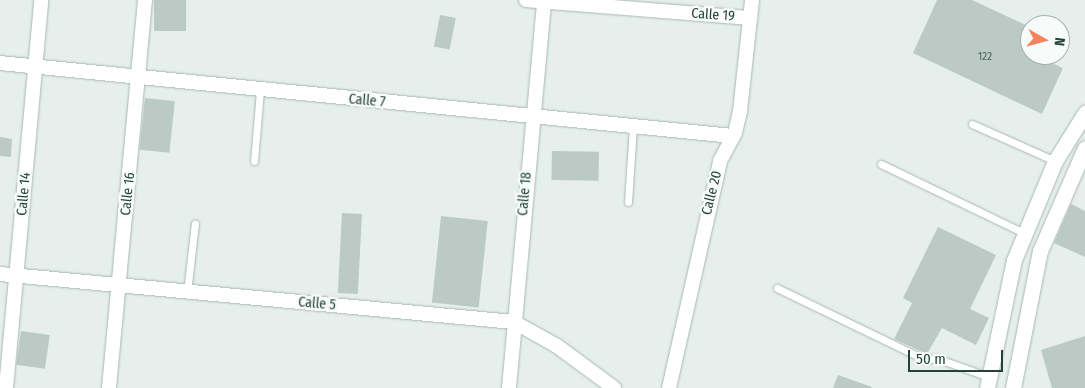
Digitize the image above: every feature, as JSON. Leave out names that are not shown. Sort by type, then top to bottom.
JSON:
[{"type":"main road","points":[[988,383],[1002,305],[1024,233],[1055,161],[1085,113]]},
{"type":"main road","points":[[1013,388],[1040,251],[1085,148]]},
{"type":"street","name":"Calle 14","points":[[6,388],[41,0]]},
{"type":"street","name":"Calle 16","points":[[109,388],[145,0]]},
{"type":"street","name":"Calle 19","points":[[526,0],[750,18]]},
{"type":"street","name":"Calle 20","points":[[669,388],[720,160],[733,136],[752,0]]},
{"type":"street","name":"Calle 18","points":[[510,388],[532,116],[544,1]]},
{"type":"street","name":"Calle 7","points":[[0,64],[139,80],[733,136]]},
{"type":"street","name":"Calle 5","points":[[0,274],[514,322],[557,346],[614,388]]},
{"type":"lane","points":[[254,161],[260,91]]},
{"type":"lane","points":[[972,124],[1055,161]]},
{"type":"lane","points":[[628,202],[633,126]]},
{"type":"lane","points":[[881,164],[1024,233]]},
{"type":"lane","points":[[187,292],[195,223]]},
{"type":"lane","points":[[777,288],[926,360],[936,358],[988,383]]},
{"type":"building","points":[[154,0],[186,0],[186,31],[154,31]]},
{"type":"building","points":[[937,0],[972,0],[1020,22],[1020,65],[1056,65],[1063,68],[1042,114],[913,53]]},
{"type":"building","points":[[440,15],[456,18],[450,49],[434,46]]},
{"type":"building","points":[[145,98],[175,101],[169,153],[140,150]]},
{"type":"building","points":[[0,137],[12,139],[11,157],[0,156]]},
{"type":"building","points":[[552,151],[599,152],[598,181],[551,180]]},
{"type":"building","points":[[1071,204],[1085,211],[1085,257],[1054,243]]},
{"type":"building","points":[[342,213],[362,214],[358,294],[338,293]]},
{"type":"building","points":[[441,216],[488,221],[479,307],[432,303]]},
{"type":"building","points":[[938,227],[996,255],[970,309],[989,318],[976,345],[942,328],[927,354],[894,339],[912,303],[903,298]]},
{"type":"building","points":[[21,331],[50,335],[45,369],[16,365]]},
{"type":"building","points":[[1085,336],[1085,388],[1052,388],[1041,350]]},
{"type":"building","points":[[838,375],[872,387],[833,388]]}]
